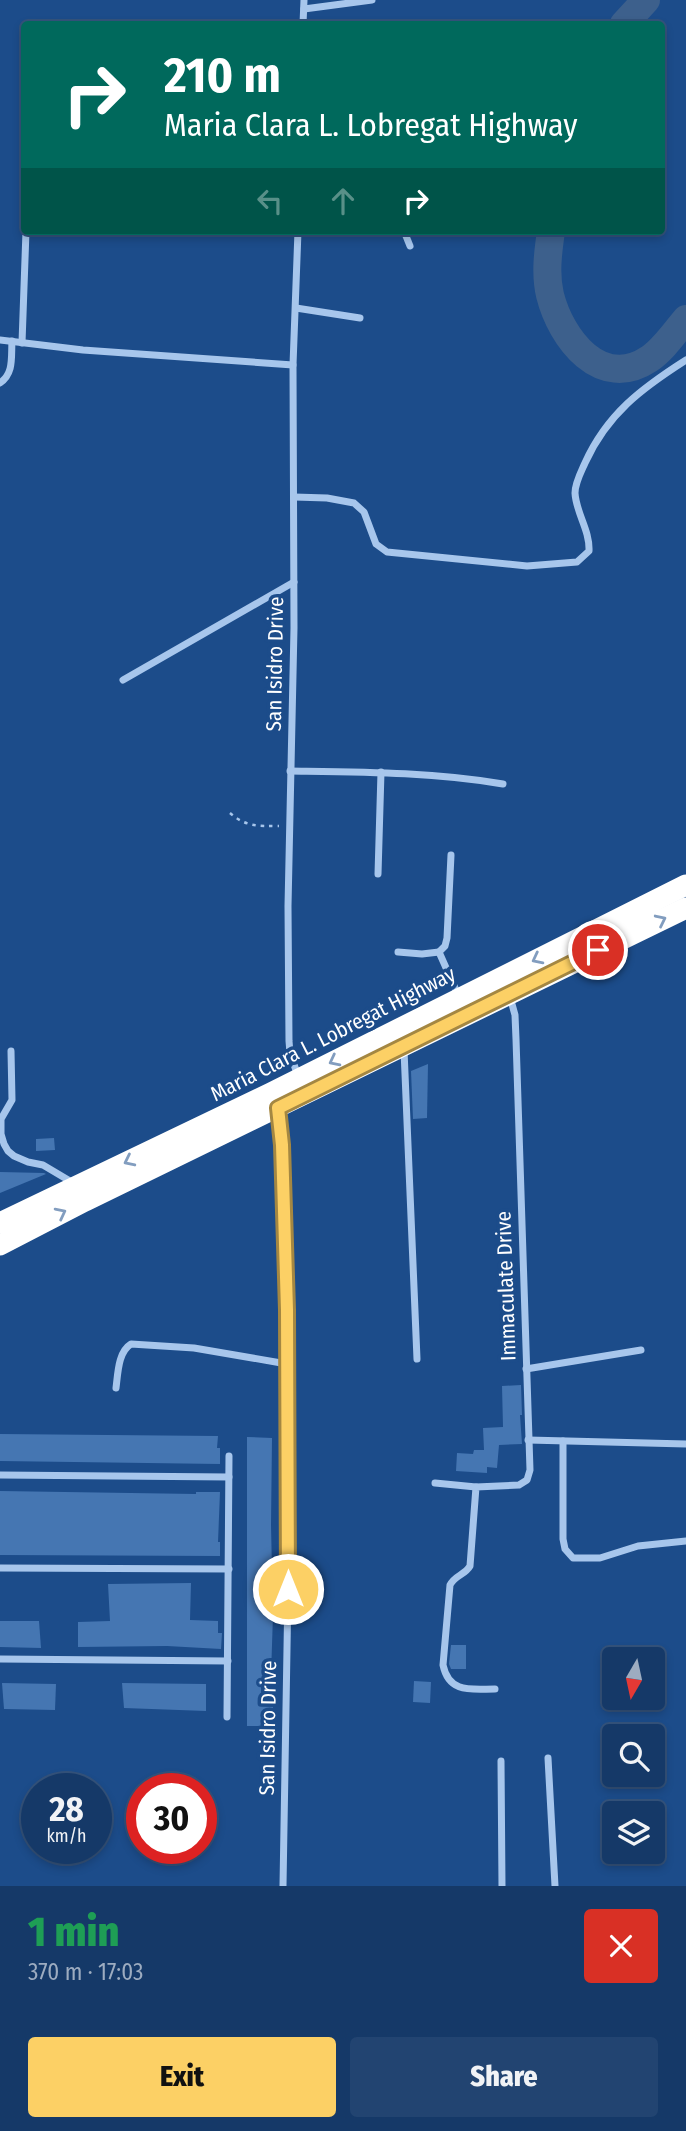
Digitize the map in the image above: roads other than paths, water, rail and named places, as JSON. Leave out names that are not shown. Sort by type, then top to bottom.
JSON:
[{"type":"highway","name":"Maria Clara L. Lobregat Highway","points":[[303,1087],[403,1046],[505,985],[572,952],[686,885]]},
{"type":"highway","name":"Maria Clara L. Lobregat Highway","points":[[572,952],[686,908]]},
{"type":"highway","name":"Maria Clara L. Lobregat Highway","points":[[0,1245],[303,1087],[459,998],[505,985]]},
{"type":"highway","name":"Maria Clara L. Lobregat Highway","points":[[0,1223],[78,1186],[275,1101]]},
{"type":"street","points":[[303,21],[304,0]]},
{"type":"street","points":[[304,9],[372,0]]},
{"type":"street","points":[[22,343],[26,235]]},
{"type":"street","name":"San Isidro Drive","points":[[298,235],[293,365],[294,582],[288,1026],[290,1053],[303,1087]]},
{"type":"street","points":[[406,235],[411,246]]},
{"type":"street","points":[[296,308],[360,318]]},
{"type":"street","points":[[0,340],[83,350],[293,365]]},
{"type":"street","points":[[0,383],[9,377],[11,370],[12,341]]},
{"type":"street","points":[[294,497],[327,498],[354,503],[364,512],[376,544],[387,552],[527,566],[577,562],[589,551],[590,540],[575,496],[576,486],[594,442],[635,394],[686,360]]},
{"type":"street","points":[[123,680],[294,582]]},
{"type":"street","points":[[290,771],[381,772],[478,779],[503,784]]},
{"type":"street","points":[[378,874],[381,772]]},
{"type":"street","points":[[398,952],[439,952],[445,946],[451,855]]},
{"type":"street","points":[[439,952],[459,998]]},
{"type":"street","name":"Immaculate Drive","points":[[476,1487],[519,1485],[527,1480],[530,1471],[516,1039],[514,1015],[505,985]]},
{"type":"street","points":[[403,1046],[417,1359]]},
{"type":"street","points":[[11,1051],[12,1100],[1,1119],[4,1144],[14,1156],[58,1172],[78,1186]]},
{"type":"street","name":"San Isidro Drive","points":[[275,1101],[282,1145],[287,1364],[288,1589],[283,1886]]},
{"type":"street","points":[[116,1388],[121,1355],[131,1344],[194,1348],[287,1364]]},
{"type":"street","points":[[526,1369],[641,1350]]},
{"type":"street","points":[[528,1440],[686,1444]]},
{"type":"street","points":[[564,1441],[563,1539],[565,1549],[573,1558],[600,1558],[638,1546],[686,1541]]},
{"type":"street","points":[[227,1717],[229,1456]]},
{"type":"street","points":[[0,1475],[229,1477]]},
{"type":"street","points":[[435,1483],[476,1487],[470,1566],[455,1577],[450,1585],[443,1665],[445,1674],[456,1686],[495,1689]]},
{"type":"street","points":[[0,1568],[229,1569]]},
{"type":"street","points":[[0,1659],[228,1661]]},
{"type":"street","points":[[548,1758],[555,1886]]},
{"type":"street","points":[[501,1761],[502,1886]]},
{"type":"waterway","points":[[627,21],[646,0]]},
{"type":"waterway","points":[[550,235],[547,271],[550,295],[563,328],[586,356],[615,369],[631,367],[654,355],[686,319]]}]
